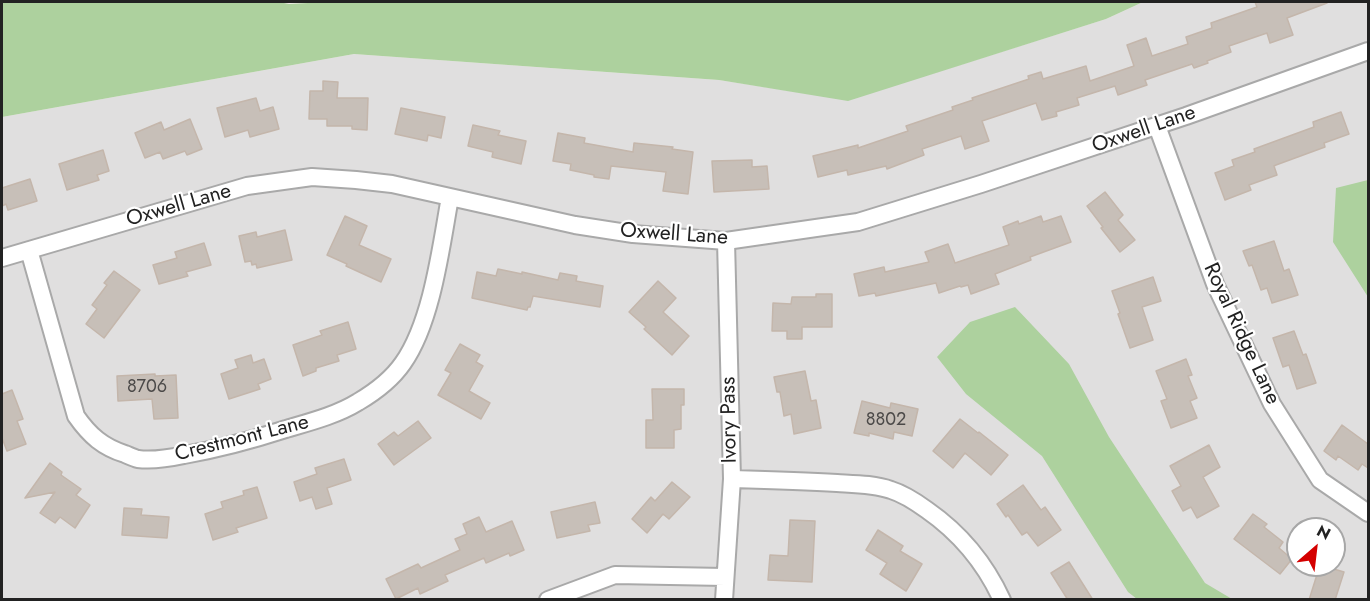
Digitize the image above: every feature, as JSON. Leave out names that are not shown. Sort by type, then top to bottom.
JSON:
[{"type":"street","name":"Oxwell Lane","points":[[2,258],[247,186],[312,177],[392,184],[575,225],[633,234],[726,241],[858,222],[1157,126],[1368,51]]},
{"type":"street","name":"Royal Ridge Lane","points":[[1157,126],[1215,284],[1272,404],[1320,480],[1368,513]]},
{"type":"street","name":"Crestmont Lane","points":[[29,250],[76,416],[92,437],[116,451],[138,459],[166,458],[251,440],[317,420],[357,403],[381,386],[402,364],[413,346],[424,318],[435,277],[450,197]]},
{"type":"street","name":"Ivory Pass","points":[[724,600],[732,479],[726,241]]},
{"type":"street","points":[[732,479],[870,485],[892,490],[913,500],[941,519],[960,537],[979,559],[1002,600]]},
{"type":"street","points":[[548,600],[615,575],[725,577]]},
{"type":"shaded area","points":[[1143,2],[1368,2],[1368,599],[2,600],[2,117],[354,54],[719,80],[848,100],[1106,19]]},
{"type":"green space","points":[[2,2],[279,2],[289,4],[326,2],[1143,2],[1106,19],[848,101],[719,80],[354,54],[2,117]]},
{"type":"green space","points":[[1368,180],[1368,297],[1333,242],[1336,188]]},
{"type":"green space","points":[[1015,307],[1069,364],[1109,437],[1205,583],[1232,599],[1137,599],[1128,592],[1042,456],[966,394],[937,357],[970,322]]},
{"type":"building","points":[[1255,2],[1327,3],[1287,18],[1293,35],[1270,43],[1267,33],[1229,46],[1231,52],[1207,61],[1208,63],[1194,68],[1192,64],[1145,80],[1147,85],[1118,95],[1115,86],[1077,98],[1079,105],[1056,112],[1057,116],[1042,120],[1036,103],[982,121],[989,141],[965,149],[961,136],[922,149],[924,155],[887,169],[886,166],[848,175],[847,170],[818,177],[813,156],[858,145],[858,148],[908,131],[906,126],[953,110],[952,107],[973,100],[972,98],[1029,79],[1028,76],[1041,72],[1043,79],[1086,66],[1090,81],[1134,66],[1127,45],[1146,38],[1152,56],[1188,44],[1186,37],[1212,28],[1211,23],[1257,7]]},
{"type":"building","points":[[323,81],[338,82],[337,98],[368,98],[367,130],[352,129],[352,126],[327,126],[327,119],[309,119],[310,91],[323,91]]},
{"type":"building","points":[[256,98],[260,111],[273,107],[279,129],[250,137],[248,130],[225,137],[217,108]]},
{"type":"building","points":[[401,108],[445,117],[441,138],[428,135],[427,141],[395,134]]},
{"type":"building","points":[[1341,112],[1349,134],[1324,143],[1325,147],[1274,166],[1277,175],[1249,185],[1251,190],[1225,200],[1215,173],[1234,166],[1232,160],[1255,152],[1254,149],[1314,127],[1313,122]]},
{"type":"building","points":[[190,119],[202,149],[187,155],[185,151],[163,159],[160,152],[145,158],[135,133],[161,122],[164,130]]},
{"type":"building","points":[[473,125],[500,131],[498,135],[526,141],[521,164],[492,157],[493,152],[468,146]]},
{"type":"building","points":[[558,133],[585,138],[584,143],[633,152],[634,143],[673,147],[672,149],[693,152],[688,194],[663,191],[666,172],[611,166],[609,179],[570,170],[571,164],[553,161]]},
{"type":"building","points":[[103,150],[109,171],[97,175],[99,180],[67,190],[59,164]]},
{"type":"building","points":[[752,160],[752,167],[767,166],[769,189],[714,192],[712,161]]},
{"type":"building","points":[[30,179],[37,201],[8,210],[6,204],[2,206],[2,188]]},
{"type":"building","points":[[1105,192],[1123,215],[1118,220],[1135,240],[1120,252],[1087,206]]},
{"type":"building","points":[[345,216],[367,226],[359,245],[391,259],[381,282],[327,255]]},
{"type":"building","points":[[1041,216],[1043,222],[1061,216],[1071,242],[1030,257],[1031,260],[995,274],[999,284],[971,294],[968,285],[939,293],[936,283],[876,296],[875,293],[859,296],[854,274],[884,267],[885,272],[929,262],[925,252],[948,244],[955,263],[1009,245],[1003,227]]},
{"type":"building","points":[[285,230],[292,260],[257,268],[256,264],[252,265],[251,261],[245,262],[239,236],[256,232],[257,237]]},
{"type":"building","points":[[1274,241],[1284,271],[1289,269],[1298,295],[1272,303],[1267,288],[1261,290],[1252,265],[1249,266],[1243,251]]},
{"type":"building","points":[[204,243],[211,265],[186,272],[188,276],[159,284],[153,265],[177,258],[175,252]]},
{"type":"building","points":[[498,269],[558,280],[560,273],[577,276],[576,281],[603,286],[600,307],[533,296],[527,310],[472,298],[477,272],[496,276]]},
{"type":"building","points":[[114,271],[140,290],[104,338],[86,324],[97,309],[92,305],[107,285],[104,283]]},
{"type":"building","points":[[1153,277],[1161,301],[1142,307],[1153,340],[1130,348],[1112,291]]},
{"type":"building","points":[[658,281],[676,298],[663,312],[689,336],[672,355],[629,312]]},
{"type":"building","points":[[816,294],[832,294],[832,327],[802,327],[802,339],[787,339],[787,331],[772,331],[773,303],[791,304],[792,297],[816,297]]},
{"type":"building","points":[[348,322],[356,349],[337,355],[339,361],[316,368],[316,371],[303,376],[293,345],[322,335],[320,331]]},
{"type":"building","points":[[1294,331],[1303,355],[1306,354],[1316,383],[1297,389],[1289,365],[1283,367],[1273,338]]},
{"type":"building","points":[[460,344],[480,355],[476,362],[483,366],[469,391],[490,403],[481,419],[438,395],[451,373],[445,370]]},
{"type":"building","points":[[251,355],[253,363],[264,359],[271,379],[258,384],[260,389],[229,399],[221,374],[238,368],[235,360]]},
{"type":"building","points":[[1186,359],[1192,375],[1188,376],[1197,398],[1190,401],[1197,418],[1171,428],[1161,401],[1167,399],[1156,371]]},
{"type":"building","points":[[805,371],[811,401],[816,400],[821,428],[794,434],[791,414],[784,416],[780,392],[777,392],[774,377]]},
{"type":"building","points":[[155,374],[155,376],[176,375],[178,418],[154,419],[152,399],[118,401],[117,376]]},
{"type":"building","points":[[652,389],[684,389],[681,429],[674,430],[674,448],[646,448],[646,420],[653,420]]},
{"type":"building","points":[[12,390],[23,419],[17,421],[26,444],[7,451],[2,438],[2,394]]},
{"type":"building","points":[[862,401],[890,408],[891,403],[918,409],[912,436],[894,432],[893,439],[869,433],[869,436],[854,433]]},
{"type":"building","points":[[960,419],[1008,455],[991,475],[965,453],[953,468],[933,451]]},
{"type":"building","points":[[418,421],[431,438],[394,465],[378,444],[394,432],[398,436]]},
{"type":"building","points":[[1342,425],[1368,444],[1368,468],[1362,464],[1358,470],[1338,456],[1336,460],[1324,451]]},
{"type":"building","points":[[1209,445],[1220,467],[1203,477],[1219,506],[1197,518],[1191,507],[1183,511],[1172,491],[1181,486],[1170,466]]},
{"type":"building","points":[[344,459],[351,480],[327,488],[332,504],[316,509],[312,497],[300,501],[294,482],[317,474],[315,468]]},
{"type":"building","points":[[50,463],[62,472],[61,475],[81,489],[76,495],[90,505],[75,528],[60,517],[55,523],[40,513],[55,492],[25,498]]},
{"type":"building","points":[[672,482],[690,497],[669,519],[663,514],[647,533],[632,519],[651,497],[655,501]]},
{"type":"building","points":[[1023,485],[1041,510],[1045,507],[1061,530],[1038,546],[1027,532],[1022,535],[997,504]]},
{"type":"building","points":[[257,487],[267,518],[236,528],[238,532],[213,540],[205,514],[223,508],[221,502],[244,495],[243,491]]},
{"type":"building","points":[[595,502],[600,523],[588,525],[590,531],[557,538],[551,512]]},
{"type":"building","points":[[124,508],[142,509],[141,515],[169,517],[167,538],[122,535]]},
{"type":"building","points":[[1253,514],[1267,524],[1264,527],[1283,542],[1279,548],[1286,554],[1286,566],[1280,574],[1234,539]]},
{"type":"building","points":[[479,517],[486,532],[512,521],[524,550],[510,556],[509,553],[486,563],[484,558],[445,575],[448,581],[420,594],[418,588],[396,599],[386,579],[418,564],[421,568],[460,550],[455,539],[467,534],[463,524]]},
{"type":"building","points":[[790,520],[815,521],[812,582],[768,580],[770,555],[788,556]]},
{"type":"building","points":[[878,530],[903,546],[900,551],[922,564],[906,591],[880,574],[887,563],[866,550]]},
{"type":"building","points":[[1069,562],[1093,600],[1068,600],[1051,573]]},
{"type":"building","points":[[1316,577],[1342,577],[1335,600],[1309,600]]}]
